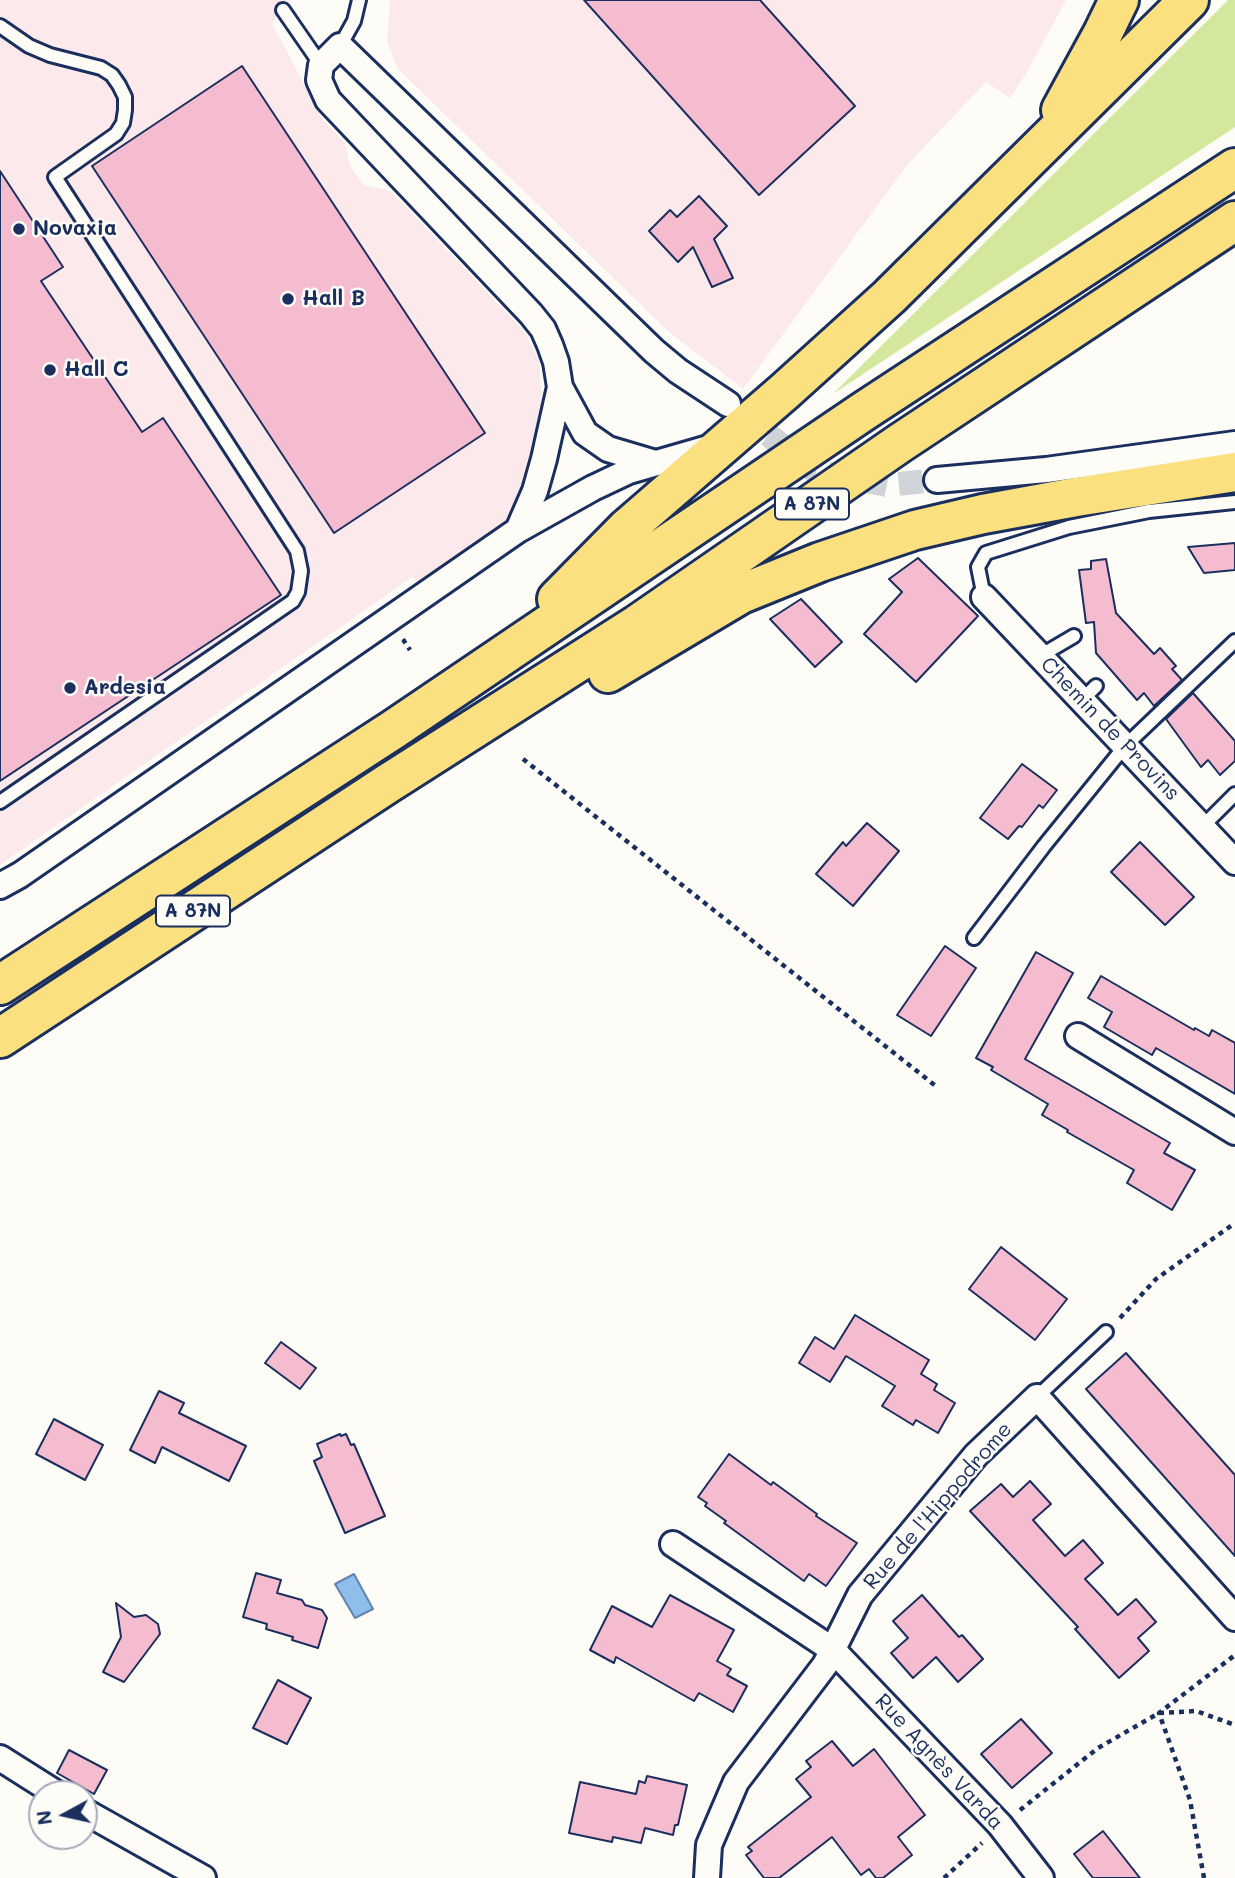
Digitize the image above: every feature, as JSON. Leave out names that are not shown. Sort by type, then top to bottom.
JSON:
[{"type":"highway","points":[[1041,146],[1119,0]]},
{"type":"highway","points":[[493,662],[627,528],[889,297],[1189,0]]},
{"type":"highway","name":"A 87N","points":[[0,985],[493,662],[864,411],[1235,168]]},
{"type":"highway","name":"A 87N","points":[[0,1038],[387,784],[638,624],[900,443],[1235,221]]},
{"type":"highway","points":[[387,784],[587,686],[741,594],[820,562],[915,530],[983,514],[1235,472]]},
{"type":"street","points":[[655,463],[621,454],[595,442],[578,423],[560,387],[556,362],[543,329],[519,299],[338,112],[323,91],[319,80],[321,65],[340,46],[654,351],[728,404]]},
{"type":"street","points":[[518,530],[538,480],[560,387]]},
{"type":"street","points":[[0,886],[20,875],[518,530],[629,471],[726,442]]},
{"type":"street","points":[[937,480],[1046,471],[1235,444]]},
{"type":"street","name":"Chemin de Provins","points":[[984,597],[1040,656],[1089,693],[1125,746],[1235,862]]},
{"type":"street","points":[[1078,1036],[1235,1132]]},
{"type":"street","points":[[1037,1397],[1235,1618]]},
{"type":"street","name":"Rue de l'Hippodrome","points":[[707,1878],[709,1845],[736,1782],[825,1665],[860,1595],[976,1455],[1037,1397]]},
{"type":"street","name":"Rue Agnès Varda","points":[[673,1544],[833,1650],[1000,1825],[1041,1878]]},
{"type":"street","points":[[0,1758],[35,1780]]},
{"type":"street","points":[[98,1819],[203,1878]]},
{"type":"lane","points":[[340,46],[354,20],[359,0]]},
{"type":"lane","points":[[283,9],[321,65]]},
{"type":"lane","points":[[0,26],[29,46],[50,55],[101,68],[112,75],[119,85],[125,97],[125,110],[123,123],[117,134],[55,177],[298,551],[301,572],[298,592],[293,601],[0,802]]},
{"type":"lane","points":[[984,597],[978,567],[986,553],[1069,527],[1149,511],[1235,502]]},
{"type":"lane","points":[[1040,656],[1074,636]]},
{"type":"lane","points":[[974,938],[1125,746],[1235,641]]},
{"type":"lane","points":[[1202,827],[1235,794]]},
{"type":"lane","points":[[1037,1397],[1107,1332]]},
{"type":"path","points":[[523,759],[937,1087]]},
{"type":"path","points":[[1107,1332],[1156,1279],[1235,1223]]},
{"type":"path","points":[[944,1878],[1000,1825],[1098,1748],[1159,1713],[1235,1655]]},
{"type":"path","points":[[1159,1713],[1196,1711],[1235,1725]]},
{"type":"path","points":[[1159,1713],[1190,1800],[1204,1878]]},
{"type":"shaded area","points":[[0,0],[291,0],[272,23],[322,119],[345,143],[350,166],[363,185],[391,191],[524,331],[539,360],[542,410],[534,462],[507,520],[417,583],[412,577],[0,865]]},
{"type":"shaded area","points":[[390,0],[1066,0],[1010,98],[986,82],[907,165],[743,389],[668,331],[398,69],[387,42]]},
{"type":"green space","points":[[1228,0],[1235,0],[1235,127],[833,394]]},
{"type":"water","points":[[354,1574],[373,1609],[355,1618],[335,1584]]},
{"type":"building","points":[[584,0],[760,0],[855,106],[759,195]]},
{"type":"building","name":"Hall B","points":[[242,66],[485,433],[334,533],[92,166]]},
{"type":"building","name":"Ardesia","points":[[0,171],[63,267],[41,281],[142,432],[163,418],[281,595],[0,781]]},
{"type":"building","points":[[699,196],[727,226],[714,239],[733,278],[712,287],[693,247],[678,262],[649,231],[670,210],[677,217]]},
{"type":"building","points":[[1235,543],[1235,570],[1204,573],[1188,547]]},
{"type":"building","points":[[918,558],[978,616],[916,682],[864,634],[902,592],[889,579]]},
{"type":"building","points":[[1106,559],[1116,613],[1154,654],[1160,648],[1176,666],[1172,669],[1182,680],[1154,706],[1144,693],[1137,700],[1096,653],[1094,622],[1086,623],[1079,570],[1091,569],[1091,561]]},
{"type":"building","points":[[801,599],[842,642],[815,667],[770,619]]},
{"type":"building","points":[[1193,693],[1235,741],[1235,761],[1220,775],[1208,760],[1201,767],[1166,719]]},
{"type":"building","points":[[1022,764],[1057,790],[1043,808],[1039,805],[1022,827],[1019,826],[1008,839],[980,818]]},
{"type":"building","points":[[867,823],[899,851],[853,906],[816,874],[843,842],[846,846]]},
{"type":"building","points":[[1140,842],[1194,897],[1165,925],[1111,872]]},
{"type":"building","points":[[945,946],[976,968],[931,1036],[897,1015]]},
{"type":"building","points":[[1036,952],[1073,973],[1025,1059],[1170,1143],[1164,1153],[1195,1170],[1172,1210],[1127,1183],[1134,1170],[1042,1115],[1048,1104],[976,1058]]},
{"type":"building","points":[[1101,976],[1194,1030],[1195,1028],[1209,1036],[1212,1030],[1235,1043],[1235,1094],[1156,1048],[1152,1055],[1104,1027],[1112,1012],[1088,998]]},
{"type":"building","points":[[1001,1247],[1067,1299],[1035,1340],[969,1289]]},
{"type":"building","points":[[855,1315],[929,1360],[921,1374],[937,1384],[934,1390],[955,1403],[938,1433],[916,1420],[913,1425],[882,1406],[895,1386],[846,1356],[830,1382],[799,1363],[815,1337],[834,1349]]},
{"type":"building","points":[[281,1342],[316,1368],[300,1389],[265,1363]]},
{"type":"building","points":[[1126,1353],[1235,1475],[1235,1556],[1086,1389]]},
{"type":"building","points":[[159,1391],[184,1403],[179,1413],[246,1446],[229,1481],[162,1447],[155,1463],[130,1450]]},
{"type":"building","points":[[54,1419],[103,1445],[85,1480],[36,1454]]},
{"type":"building","points":[[346,1434],[351,1445],[354,1444],[385,1516],[345,1533],[314,1461],[322,1457],[317,1444]]},
{"type":"building","points":[[729,1454],[771,1485],[773,1482],[817,1514],[816,1516],[857,1543],[826,1586],[809,1574],[804,1581],[724,1523],[726,1521],[705,1506],[707,1503],[698,1497]]},
{"type":"building","points":[[1030,1481],[1051,1504],[1033,1520],[1065,1556],[1083,1540],[1103,1563],[1085,1579],[1118,1615],[1136,1599],[1156,1622],[1138,1638],[1149,1651],[1119,1678],[1075,1629],[1078,1627],[970,1511],[1001,1484],[1013,1497]]},
{"type":"building","points":[[256,1573],[281,1580],[277,1593],[302,1600],[305,1605],[322,1610],[327,1618],[318,1648],[266,1629],[267,1624],[243,1617]]},
{"type":"building","points":[[670,1595],[734,1630],[717,1661],[731,1669],[727,1675],[747,1686],[733,1712],[699,1693],[694,1701],[616,1657],[614,1663],[590,1650],[612,1606],[652,1627]]},
{"type":"building","points":[[922,1595],[959,1637],[962,1635],[983,1659],[958,1682],[936,1657],[913,1678],[891,1653],[908,1638],[893,1621]]},
{"type":"building","points":[[116,1603],[134,1617],[146,1615],[158,1624],[160,1634],[124,1682],[103,1672],[121,1637]]},
{"type":"building","points":[[278,1680],[311,1698],[287,1744],[253,1728]]},
{"type":"building","points":[[1021,1719],[1052,1753],[1012,1788],[981,1754]]},
{"type":"building","points":[[832,1741],[853,1766],[874,1749],[925,1815],[898,1837],[912,1855],[883,1878],[876,1878],[869,1869],[861,1875],[832,1837],[779,1878],[764,1878],[746,1855],[752,1851],[748,1847],[811,1797],[796,1779],[811,1767],[806,1761]]},
{"type":"building","points":[[69,1750],[107,1770],[98,1787],[98,1780],[69,1780],[57,1773]]},
{"type":"building","points":[[647,1776],[687,1785],[678,1825],[675,1825],[673,1835],[645,1828],[641,1843],[613,1837],[612,1842],[569,1833],[580,1782],[636,1794],[639,1781],[645,1783]]},
{"type":"building","points":[[1103,1831],[1140,1878],[1093,1878],[1074,1854]]},
{"type":"tunnel","points":[[740,413],[815,471],[887,485],[937,480]]},
{"type":"place","name":"Novaxia","points":[[19,229]]},
{"type":"place","name":"Hall B","points":[[288,299]]},
{"type":"place","name":"Hall C","points":[[50,370]]},
{"type":"place","name":"Ardesia","points":[[70,688]]}]
